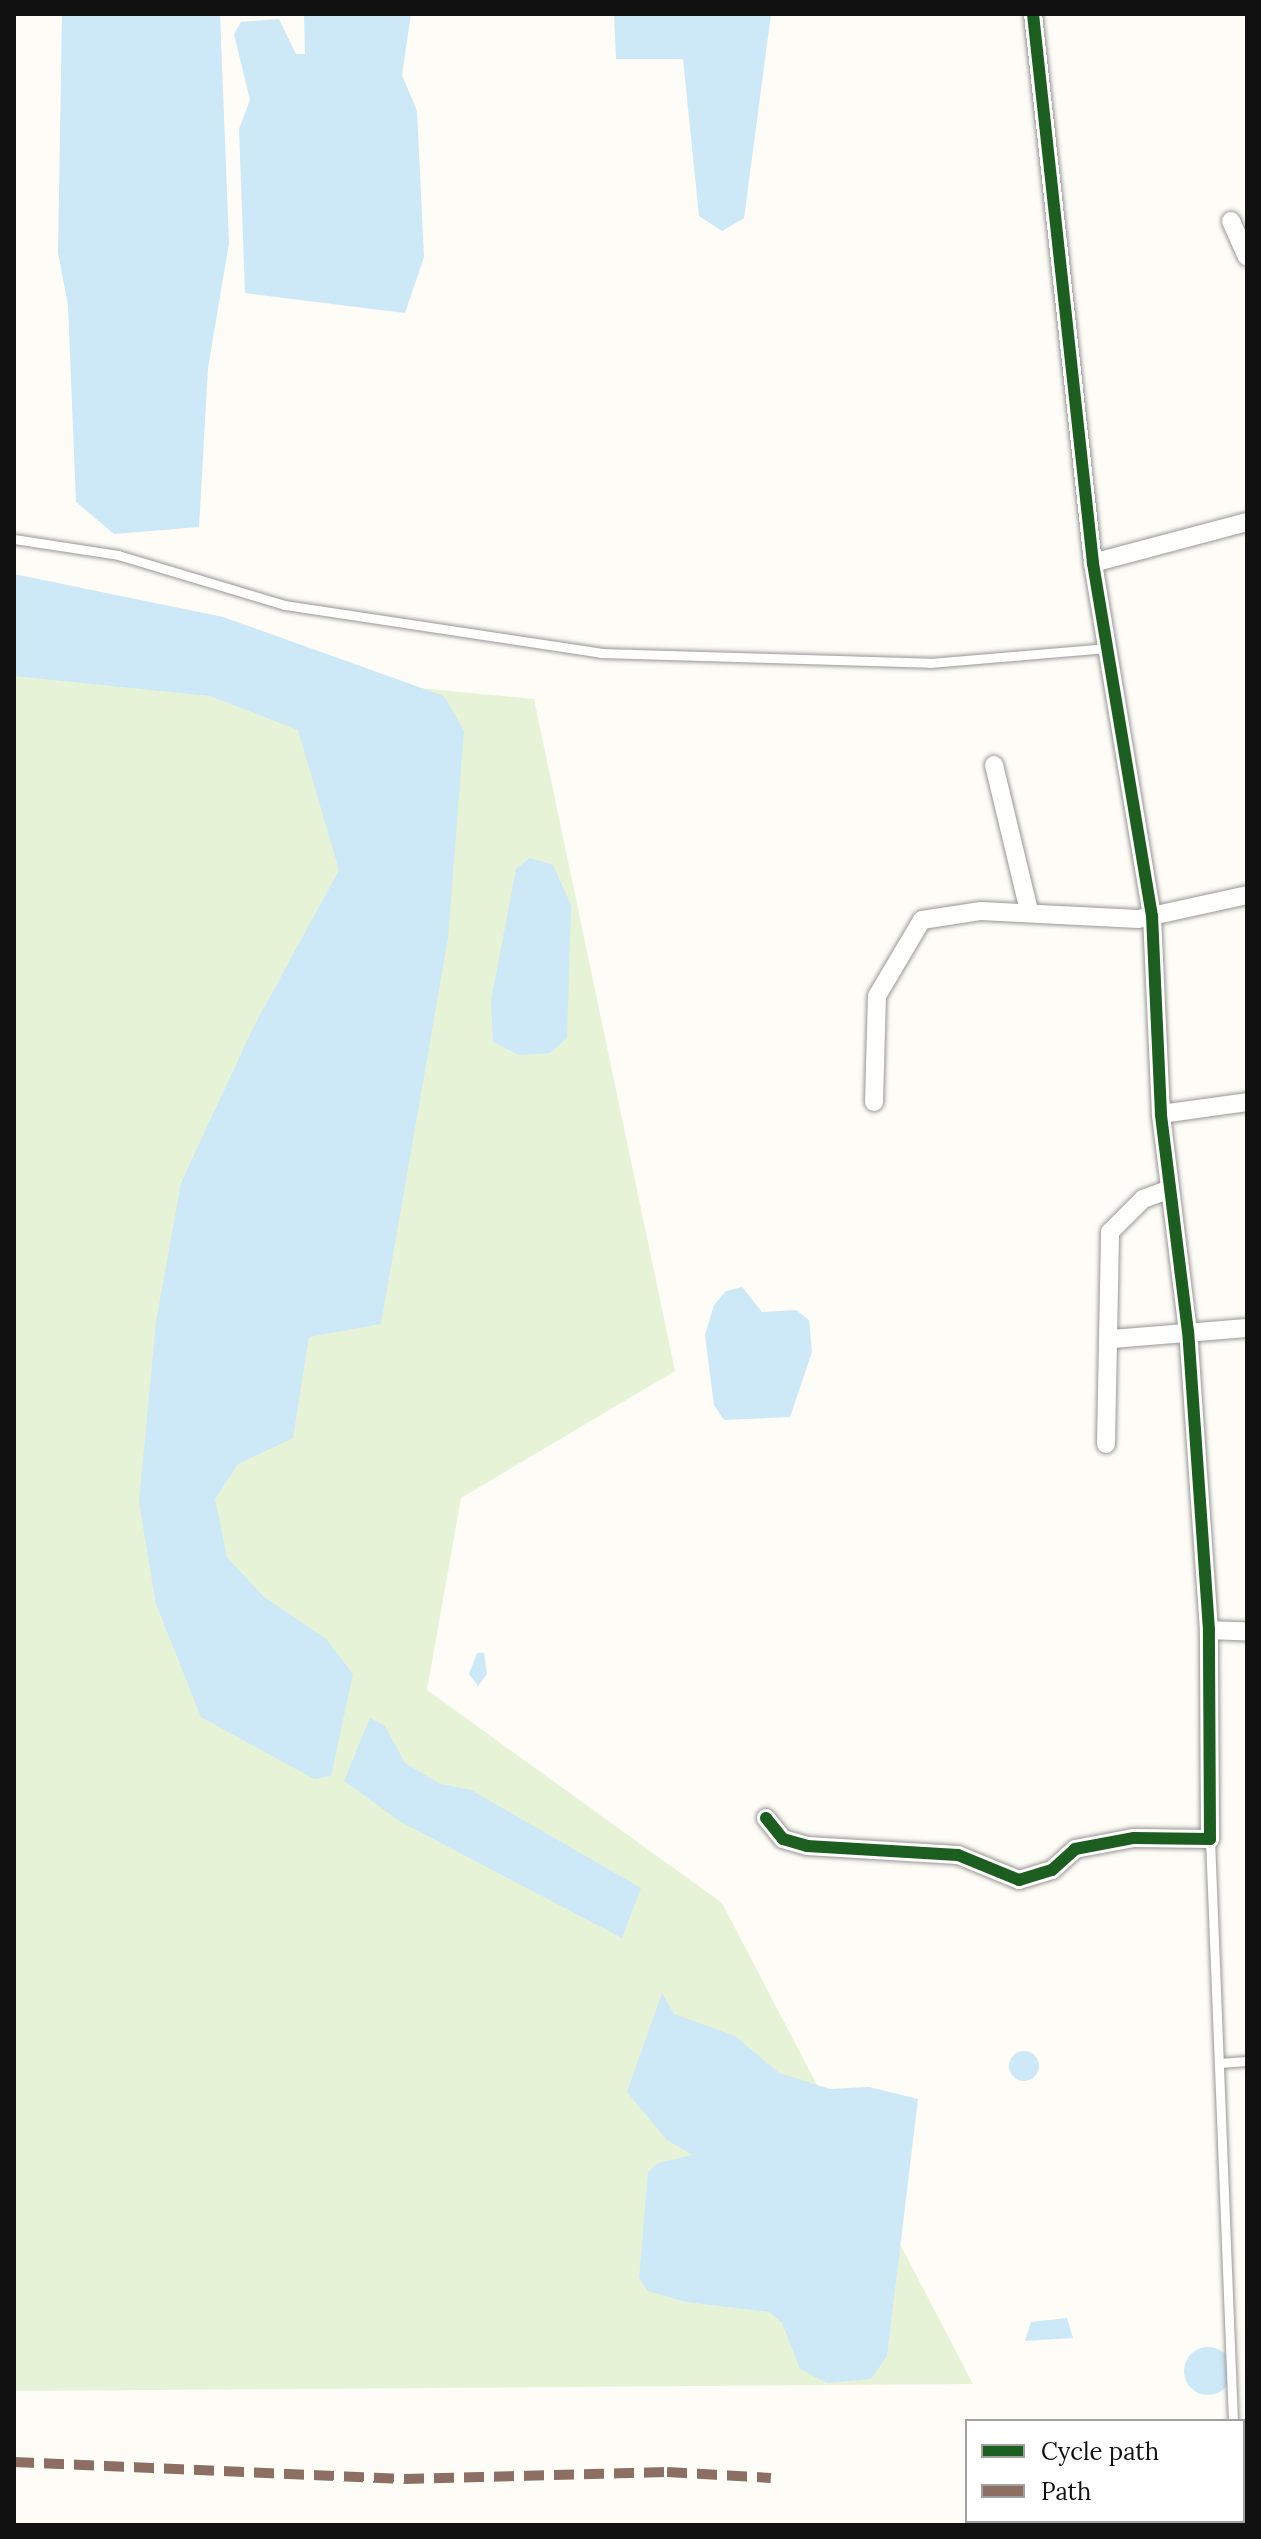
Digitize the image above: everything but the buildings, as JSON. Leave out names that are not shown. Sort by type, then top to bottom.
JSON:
[{"type":"street","points":[[766,1818],[783,1839],[807,1846],[958,1855],[1019,1880],[1052,1870],[1075,1849],[1134,1838],[1210,1839],[1209,1630],[1188,1332],[1161,1114],[1152,916],[1093,563],[1033,14]]},
{"type":"street","points":[[1231,221],[1247,257]]},
{"type":"street","points":[[1093,563],[1247,522]]},
{"type":"street","points":[[994,765],[1029,911]]},
{"type":"street","points":[[874,1102],[872,1018],[907,936],[922,920],[943,915],[1029,911],[1152,916],[1247,895]]},
{"type":"street","points":[[1161,1114],[1247,1102]]},
{"type":"street","points":[[1106,1444],[1112,1339],[1110,1232],[1143,1199],[1170,1189]]},
{"type":"street","points":[[1112,1339],[1247,1328]]},
{"type":"street","points":[[1209,1630],[1247,1631]]},
{"type":"lane","points":[[14,539],[118,555],[285,605],[601,653],[930,663],[1108,648]]},
{"type":"lane","points":[[1210,1839],[1233,2419]]},
{"type":"lane","points":[[1219,2063],[1247,2061]]},
{"type":"green space","points":[[14,649],[534,699],[675,1371],[461,1498],[427,1690],[722,1903],[973,2384],[14,2391]]},
{"type":"water","points":[[62,14],[220,14],[229,243],[208,368],[199,527],[114,534],[76,502],[68,305],[58,253]]},
{"type":"water","points":[[304,14],[411,14],[402,75],[417,111],[424,257],[405,313],[245,293],[239,129],[250,100],[234,34],[241,22],[279,19],[296,54],[305,54]]},
{"type":"water","points":[[614,14],[771,14],[744,218],[722,231],[699,216],[683,59],[616,59]]},
{"type":"water","points":[[14,574],[223,617],[444,696],[464,731],[448,938],[381,1324],[309,1337],[293,1438],[238,1464],[215,1499],[227,1557],[263,1596],[326,1639],[353,1674],[331,1776],[314,1779],[201,1717],[156,1604],[139,1502],[156,1322],[181,1183],[253,1028],[339,870],[298,730],[210,696],[14,676]]},
{"type":"water","points":[[530,858],[553,865],[571,905],[567,1038],[550,1053],[519,1055],[493,1042],[491,1001],[516,869]]},
{"type":"water","points":[[742,1287],[762,1312],[796,1310],[809,1320],[812,1352],[790,1417],[724,1420],[714,1405],[705,1335],[714,1305],[726,1291]]},
{"type":"water","points":[[477,1653],[484,1653],[487,1674],[478,1686],[469,1674]]},
{"type":"water","points":[[370,1718],[385,1726],[405,1763],[440,1784],[471,1790],[641,1888],[622,1938],[401,1822],[344,1781]]},
{"type":"water","points":[[662,1993],[674,2014],[735,2036],[779,2073],[830,2089],[869,2087],[918,2099],[887,2356],[871,2379],[827,2383],[800,2369],[782,2323],[770,2312],[686,2302],[648,2291],[639,2278],[648,2172],[658,2163],[693,2155],[667,2140],[627,2092]]},
{"type":"water","points":[[1024,2051],[1035,2055],[1039,2066],[1035,2077],[1024,2081],[1013,2077],[1009,2066],[1013,2055]]},
{"type":"water","points":[[1067,2318],[1073,2338],[1025,2341],[1031,2322]]},
{"type":"water","points":[[1208,2347],[1225,2354],[1232,2371],[1225,2388],[1208,2395],[1191,2388],[1184,2371],[1191,2354]]},
{"type":"water","points":[[1005,2523],[1102,2523],[1004,2525]]},
{"type":"marked path","points":[[14,2462],[404,2479],[667,2472],[771,2478]]},
{"type":"cycle path","points":[[766,1818],[783,1839],[807,1846],[958,1855],[1019,1880],[1052,1870],[1075,1849],[1134,1838],[1210,1839],[1209,1630],[1188,1332],[1161,1114],[1152,916],[1093,563],[1033,14]]}]
